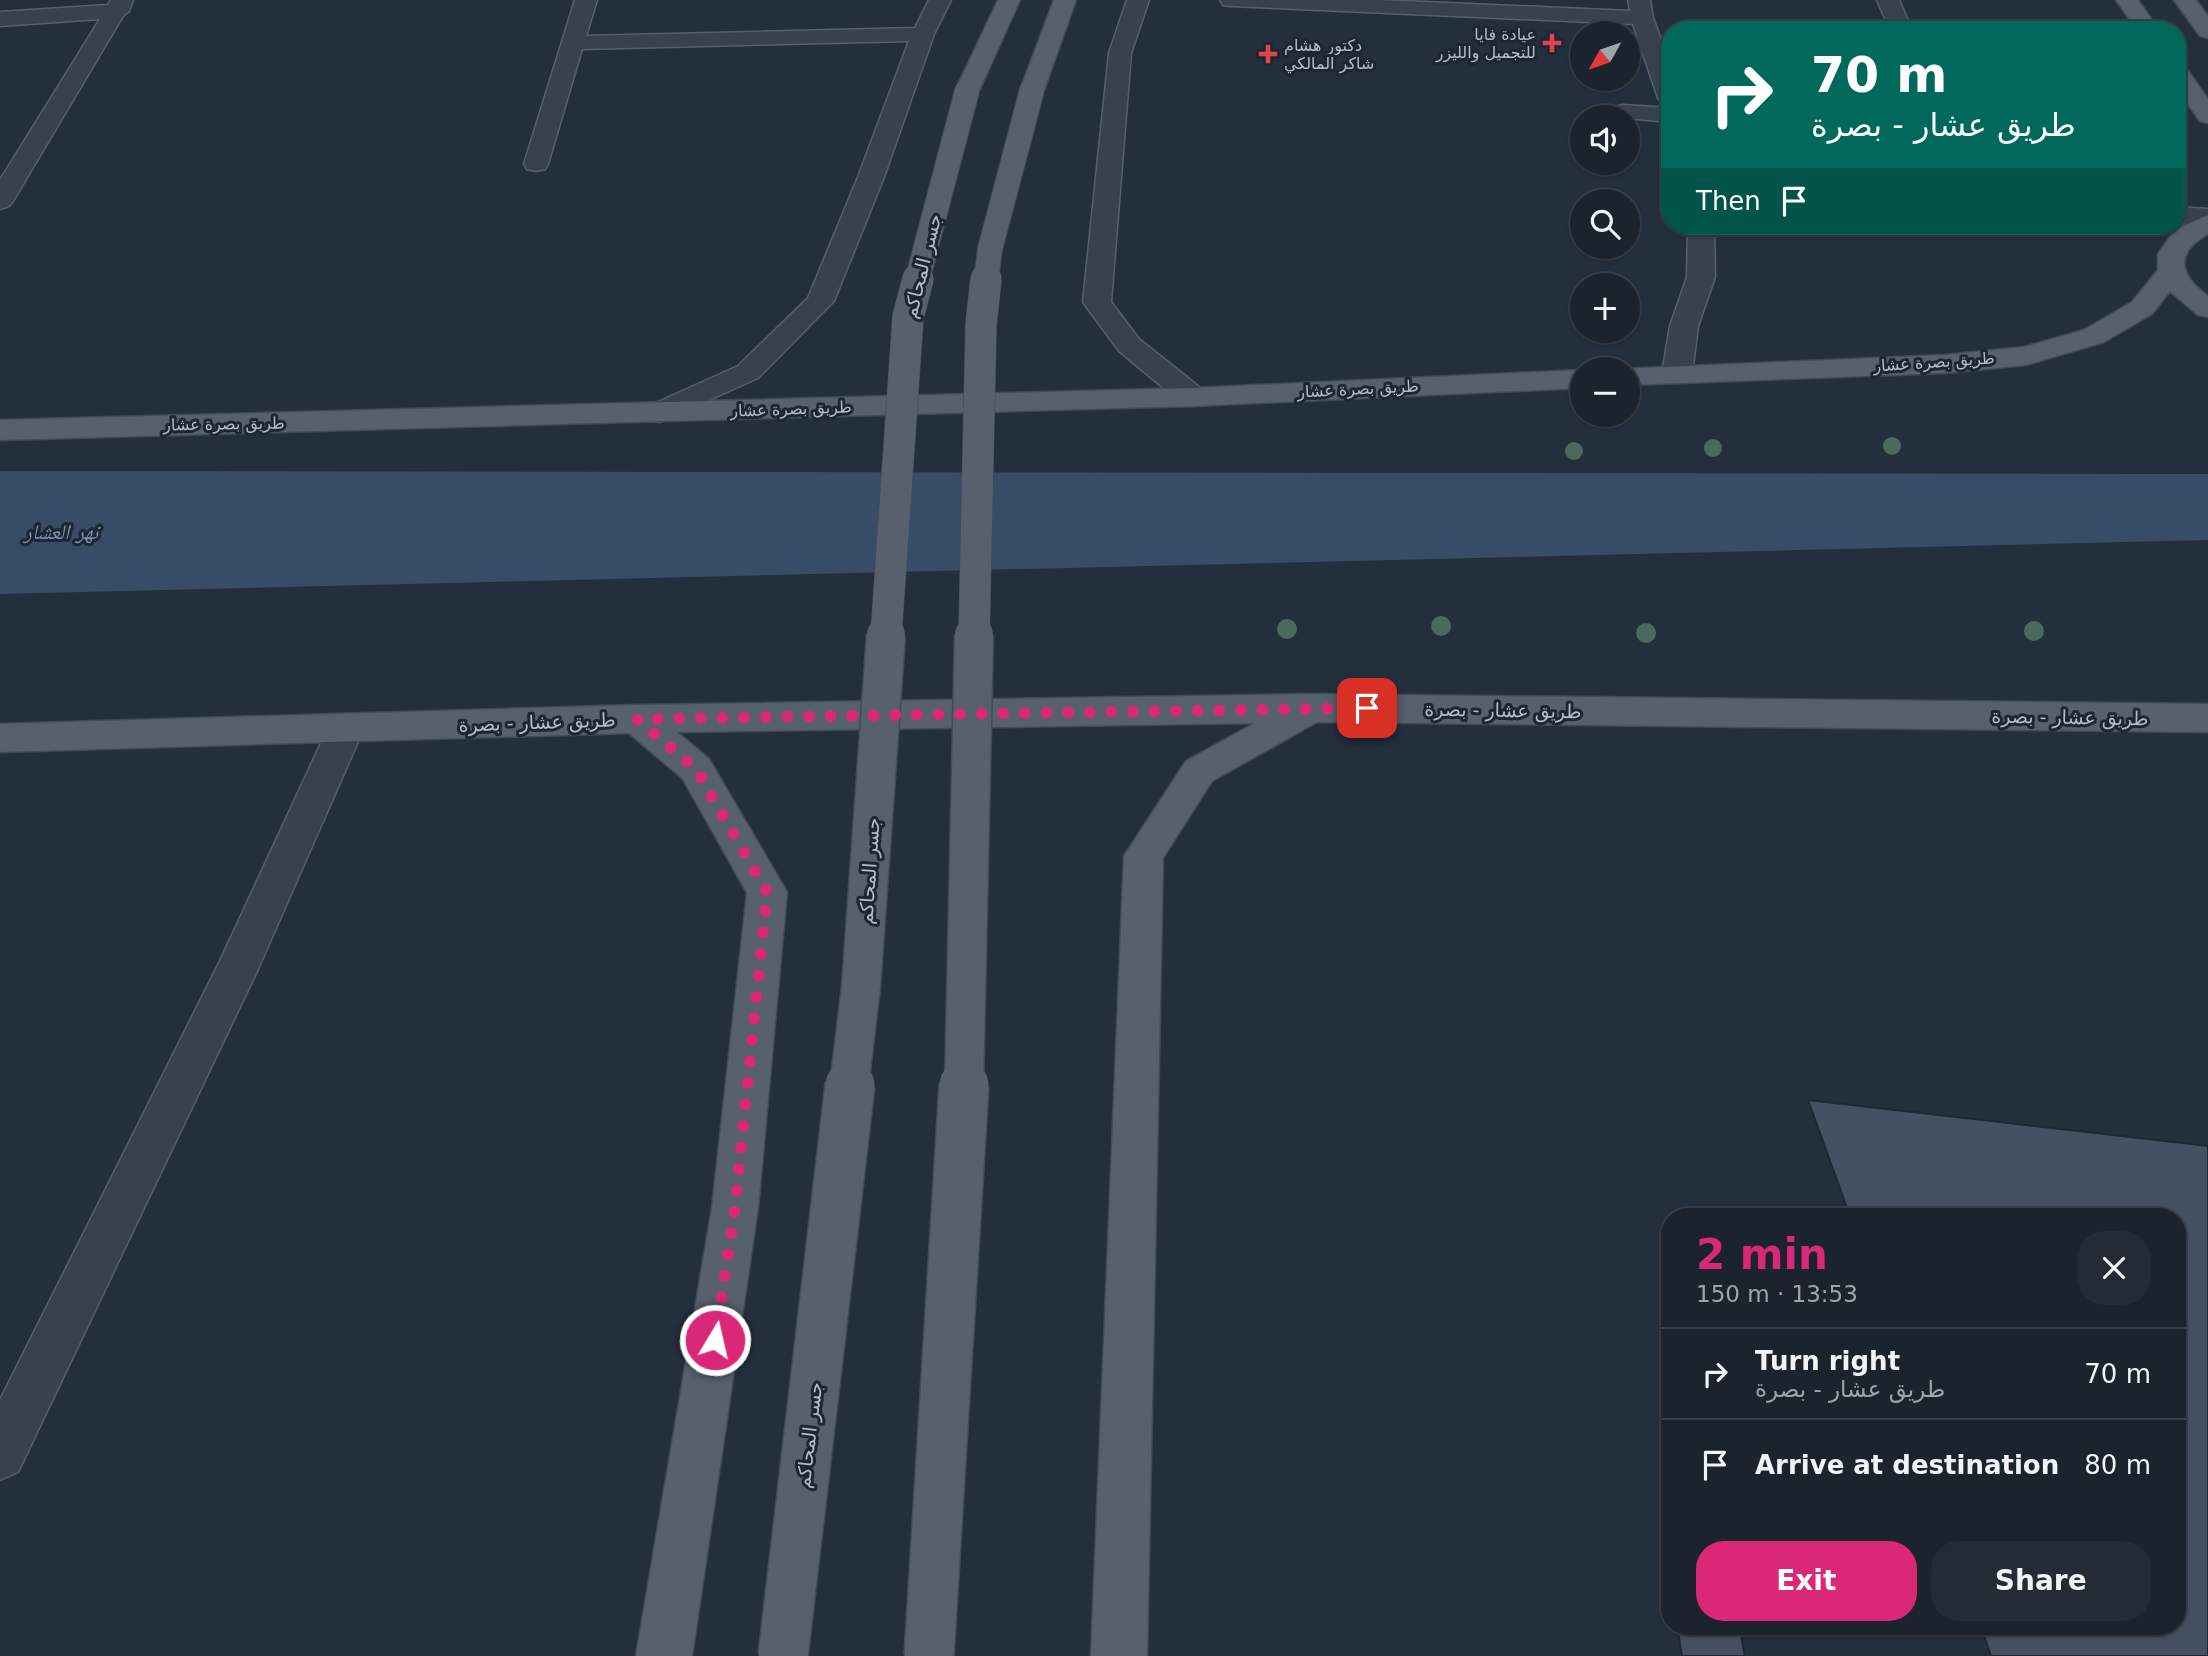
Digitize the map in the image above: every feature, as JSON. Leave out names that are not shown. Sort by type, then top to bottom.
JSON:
[{"type":"main road","name":"جسر المحاكم","points":[[783,1656],[861,987],[908,317],[967,91],[1009,0]]},
{"type":"main road","points":[[929,1656],[965,1065],[981,325],[990,249],[1032,90],[1065,0]]},
{"type":"main road","points":[[2127,0],[2142,21]]},
{"type":"main road","points":[[2208,223],[2180,240],[2171,249],[2169,260],[2171,272],[2181,287],[2208,309]]},
{"type":"main road","name":"طريق بصرة عشار","points":[[1640,376],[1945,363],[2026,356],[2094,336],[2142,308],[2171,272]]},
{"type":"main road","name":"طريق بصرة عشار","points":[[0,429],[1193,397],[1570,380]]},
{"type":"main road","points":[[1118,1656],[1144,856],[1199,771],[1312,708]]},
{"type":"main road","name":"طريق عشار - بصرة","points":[[0,738],[637,719],[1312,708],[2208,718]]},
{"type":"main road","points":[[637,719],[696,769],[767,892],[735,1208],[664,1656]]},
{"type":"street","points":[[536,164],[586,0]]},
{"type":"street","points":[[660,413],[748,372],[820,301],[872,177],[923,34],[940,0]]},
{"type":"street","points":[[1138,0],[1119,66],[1097,302],[1129,345],[1193,397]]},
{"type":"street","points":[[1231,0],[1641,9],[1661,70]]},
{"type":"street","points":[[1888,0],[1898,21]]},
{"type":"street","points":[[0,19],[120,5]]},
{"type":"street","points":[[0,201],[120,5]]},
{"type":"street","points":[[573,43],[923,34]]},
{"type":"street","points":[[1640,113],[1661,114]]},
{"type":"street","points":[[2186,216],[2208,217]]},
{"type":"street","points":[[1678,374],[1684,326],[1701,276],[1701,235]]},
{"type":"street","points":[[0,1454],[237,969],[346,728]]},
{"type":"water","name":"نهر العشار","points":[[0,471],[2208,474],[2208,540],[0,594]]},
{"type":"building","points":[[1808,1100],[2208,1146],[2208,1656],[1991,1656],[1984,1635],[2186,1635],[2186,1208],[1847,1208]]},
{"type":"building","points":[[1678,1635],[1741,1635],[1745,1656],[1682,1656]]},
{"type":"place","name":"عيادة فايا للتجميل والليزر","points":[[1552,43]]},
{"type":"place","name":"دكتور هشام شاكر المالكي","points":[[1268,54]]},
{"type":"route","points":[[715,1340],[735,1208],[767,892],[696,769],[637,719],[1367,708]]}]
